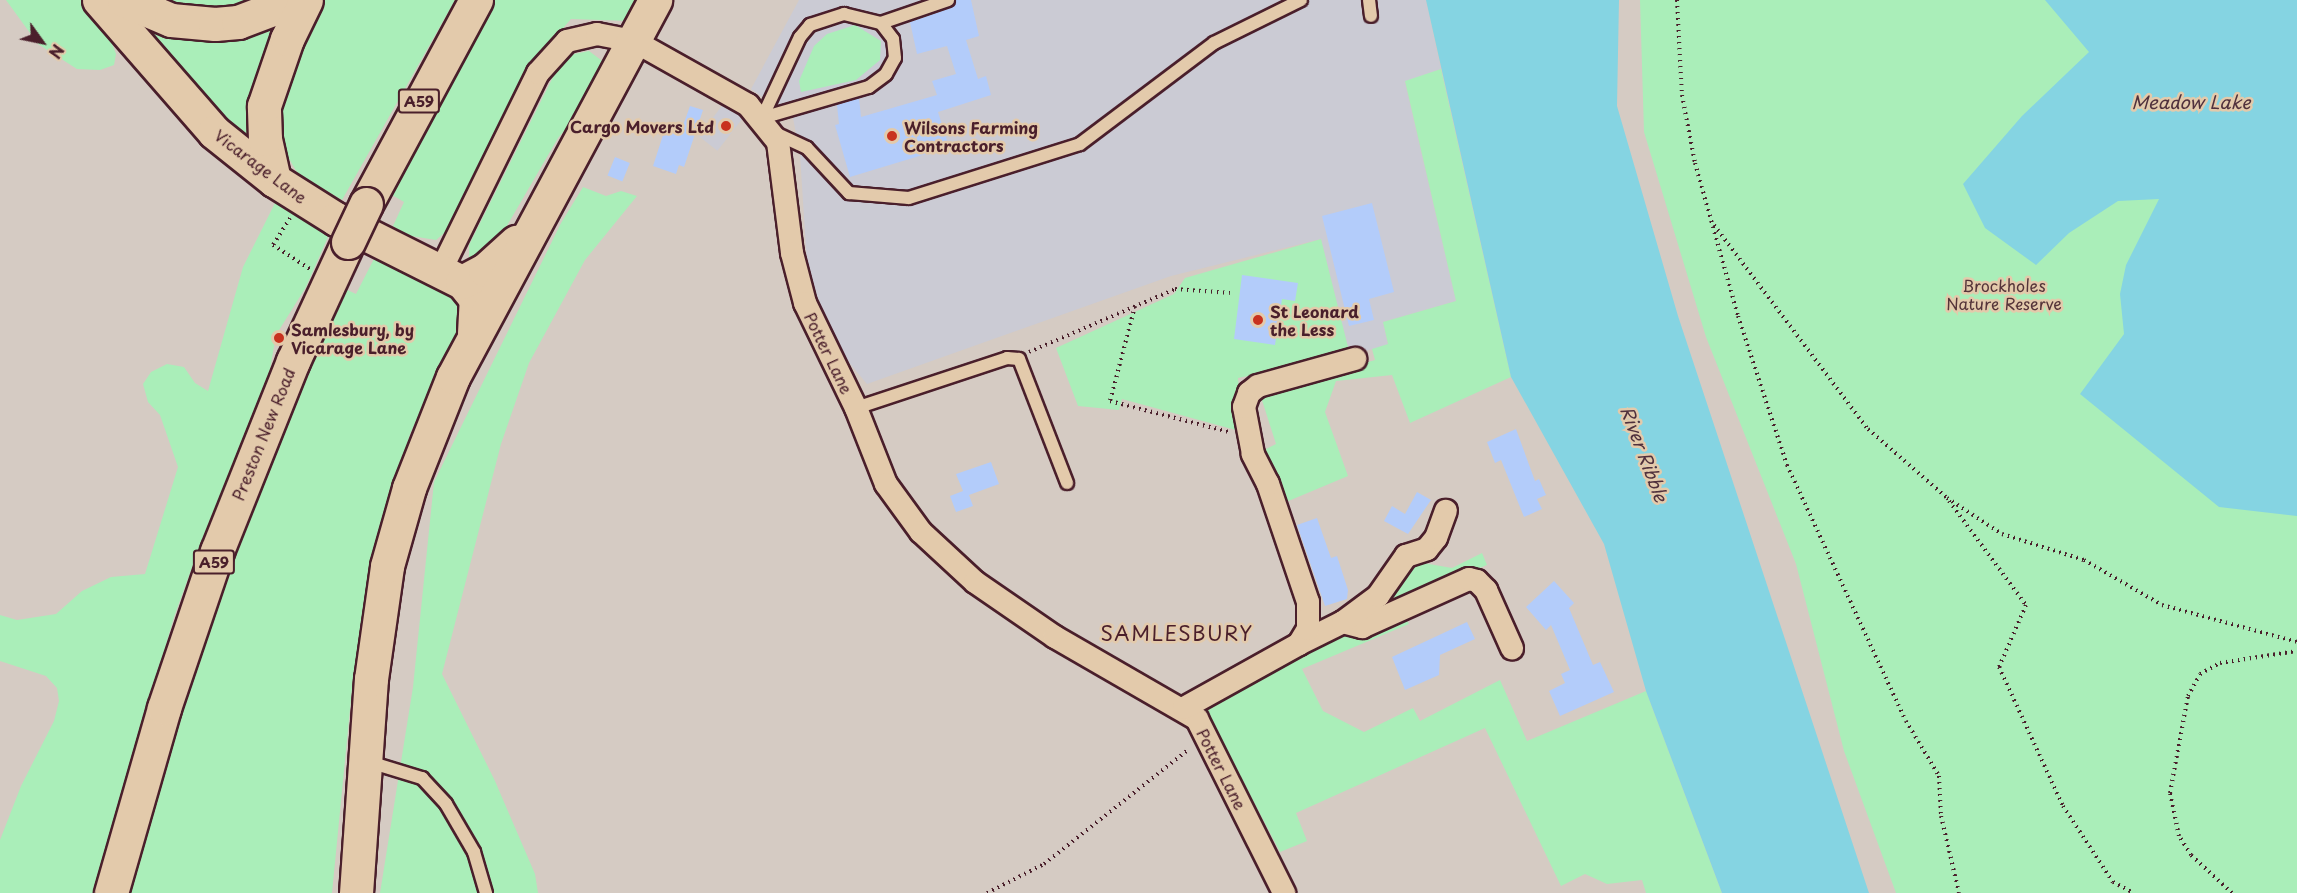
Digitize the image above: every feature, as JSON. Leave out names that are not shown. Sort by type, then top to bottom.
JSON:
[{"type":"main road","name":"Vicarage Lane","points":[[99,0],[214,132],[274,180],[303,199],[451,277]]},
{"type":"main road","points":[[124,0],[171,20],[215,24],[238,22],[296,0]]},
{"type":"main road","points":[[274,180],[265,139],[264,106],[287,39],[306,0]]},
{"type":"main road","name":"Preston New Road","points":[[111,893],[164,708],[217,551],[293,361],[366,204],[476,0]]},
{"type":"main road","points":[[356,893],[371,679],[397,525],[438,410],[473,338],[655,0]]},
{"type":"main road","points":[[451,277],[484,270],[530,232]]},
{"type":"main road","points":[[451,277],[476,299],[473,338]]},
{"type":"street","points":[[451,277],[538,73],[554,50],[567,40],[597,34],[634,40],[748,105],[767,125]]},
{"type":"street","name":"Potter Lane","points":[[767,125],[782,155],[792,253],[805,303],[856,408],[885,484],[921,532],[975,582],[1055,637],[1184,708],[1197,719],[1284,893]]},
{"type":"street","points":[[1299,644],[1308,629],[1308,602],[1251,438],[1244,407],[1249,393],[1258,386],[1354,359]]},
{"type":"street","points":[[1184,708],[1343,622],[1388,586],[1406,556],[1427,549],[1436,538],[1446,511]]},
{"type":"street","points":[[1343,622],[1362,627],[1468,579],[1477,581],[1486,590],[1512,648]]},
{"type":"lane","points":[[767,125],[800,37],[810,25],[844,14],[881,23],[948,0]]},
{"type":"lane","points":[[767,125],[807,148],[849,193],[909,198],[1080,144],[1214,43],[1301,0]]},
{"type":"lane","points":[[1369,0],[1371,16]]},
{"type":"lane","points":[[767,125],[869,87],[886,74],[895,58],[893,39],[881,23]]},
{"type":"lane","points":[[856,408],[1008,358],[1019,359],[1067,483]]},
{"type":"lane","points":[[365,760],[422,778],[446,804],[474,852],[486,893]]},
{"type":"path","points":[[1677,0],[1682,95],[1712,222],[1738,316],[1787,465],[1906,721],[1939,776],[1941,816],[1959,893]]},
{"type":"path","points":[[303,199],[273,245],[312,270]]},
{"type":"path","points":[[1712,222],[1868,429],[1947,498],[2002,534],[2084,560],[2162,605],[2297,642]]},
{"type":"path","points":[[1019,359],[1028,352],[1175,289],[1230,293]]},
{"type":"path","points":[[1135,306],[1110,401],[1251,438]]},
{"type":"path","points":[[1947,498],[2026,605],[1999,666],[2063,806],[2113,882],[2134,893]]},
{"type":"path","points":[[2232,893],[2191,855],[2179,836],[2170,793],[2188,696],[2200,674],[2220,663],[2297,651]]},
{"type":"path","points":[[987,893],[1044,864],[1206,735]]},
{"type":"shaded area","points":[[799,0],[1426,0],[1441,69],[1405,82],[1456,301],[1383,322],[1388,345],[1350,355],[1321,239],[1171,276],[867,384],[846,359],[824,320],[808,279],[800,155],[793,118],[751,89]]},
{"type":"shaded area","points":[[725,102],[744,117],[717,151],[699,136]]},
{"type":"green space","points":[[6,0],[86,0],[105,25],[116,54],[114,65],[100,70],[77,69],[38,44]]},
{"type":"green space","points":[[153,0],[289,0],[202,17]]},
{"type":"green space","points":[[323,0],[455,0],[342,200],[298,174],[278,140],[281,92],[307,25]]},
{"type":"green space","points":[[489,0],[642,0],[630,21],[571,19],[526,71],[450,228],[436,240],[405,235],[393,226],[404,202],[387,192]]},
{"type":"green space","name":"Brockholes Nature Reserve","points":[[1640,0],[2297,0],[2297,893],[1896,893],[1844,751],[1796,564],[1706,337],[1644,132]]},
{"type":"green space","points":[[133,18],[174,32],[221,40],[252,36],[283,24],[255,147],[243,141]]},
{"type":"green space","points":[[855,25],[881,41],[880,60],[856,80],[801,92],[799,81],[814,46],[827,34]]},
{"type":"green space","points":[[589,51],[605,63],[585,107],[558,138],[494,248],[469,261],[469,245],[559,65],[574,54]]},
{"type":"green space","points":[[1441,69],[1511,377],[1410,423],[1392,375],[1336,381],[1325,412],[1348,476],[1286,502],[1260,452],[1276,444],[1260,394],[1375,360],[1372,349],[1388,344],[1383,322],[1456,301],[1405,81]]},
{"type":"green space","points":[[583,187],[606,196],[621,191],[637,196],[585,260],[529,363],[501,444],[442,674],[495,781],[535,874],[538,893],[380,893],[413,687],[434,482],[561,223]]},
{"type":"green space","points":[[276,201],[331,230],[306,287],[276,335],[264,404],[202,540],[174,617],[95,893],[0,893],[0,840],[21,786],[54,721],[59,701],[57,688],[46,676],[0,661],[0,615],[17,620],[56,614],[82,591],[111,577],[145,574],[178,467],[160,415],[148,402],[143,384],[151,372],[167,364],[184,367],[195,383],[208,391],[243,267]]},
{"type":"green space","points":[[1321,239],[1350,355],[1238,378],[1243,432],[1122,399],[1119,410],[1078,406],[1056,348],[1174,294],[1185,278]]},
{"type":"green space","points":[[379,249],[458,298],[459,328],[410,434],[378,543],[353,679],[332,893],[124,893],[217,589],[341,287],[356,294]]},
{"type":"green space","points":[[1482,553],[1487,565],[1394,603],[1390,595],[1412,561],[1452,568]]},
{"type":"green space","points":[[1405,617],[1409,624],[1302,669],[1323,711],[1364,732],[1413,708],[1420,721],[1500,680],[1527,741],[1646,691],[1722,893],[1646,893],[1642,880],[1607,884],[1585,874],[1561,886],[1485,728],[1296,813],[1307,841],[1280,852],[1204,707],[1344,632]]},
{"type":"water","name":"River Ribble","points":[[1426,0],[1619,0],[1617,106],[1678,316],[1869,893],[1722,893],[1646,691],[1604,544],[1511,377]]},
{"type":"water","name":"Meadow Lake","points":[[2045,0],[2297,0],[2297,516],[2219,507],[2080,394],[2124,334],[2120,294],[2126,265],[2159,199],[2118,201],[2069,233],[2036,265],[1985,228],[1963,184],[2022,116],[2089,52]]},
{"type":"building","points":[[956,0],[971,0],[979,36],[966,40],[978,79],[986,76],[991,95],[938,112],[949,147],[850,177],[835,125],[839,124],[837,105],[859,98],[861,117],[937,95],[932,81],[956,74],[947,46],[917,54],[910,22],[951,8]]},
{"type":"building","points":[[690,106],[703,110],[684,167],[679,165],[676,174],[653,166],[665,129],[680,134]]},
{"type":"building","points":[[615,157],[630,163],[622,182],[608,176]]},
{"type":"building","points":[[1372,203],[1394,292],[1369,299],[1374,320],[1349,326],[1322,216]]},
{"type":"building","name":"St Leonard the Less","points":[[1242,275],[1298,283],[1295,301],[1282,299],[1275,345],[1234,339]]},
{"type":"building","points":[[1516,429],[1535,481],[1539,479],[1546,495],[1537,499],[1542,509],[1524,517],[1501,460],[1495,463],[1487,442]]},
{"type":"building","points":[[991,462],[999,484],[969,495],[973,506],[956,512],[950,496],[963,491],[956,474]]},
{"type":"building","points":[[1417,492],[1431,500],[1408,534],[1384,521],[1392,506],[1405,514]]},
{"type":"building","points":[[1317,518],[1331,558],[1337,556],[1348,590],[1347,599],[1325,606],[1297,525]]},
{"type":"building","points":[[1554,581],[1574,603],[1569,608],[1593,665],[1600,662],[1614,692],[1560,716],[1549,691],[1565,683],[1561,674],[1570,670],[1551,625],[1546,630],[1526,607]]},
{"type":"building","points":[[1467,622],[1475,639],[1440,655],[1439,675],[1405,690],[1392,657]]},
{"type":"place","name":"Cargo Movers Ltd","points":[[726,126]]},
{"type":"place","name":"Wilsons Farming Contractors","points":[[892,136]]},
{"type":"place","name":"St Leonard the Less","points":[[1258,320]]},
{"type":"place","name":"Samlesbury, by Vicarage Lane","points":[[279,338]]},
{"type":"district","name":"SAMLESBURY","points":[[1177,633]]}]
